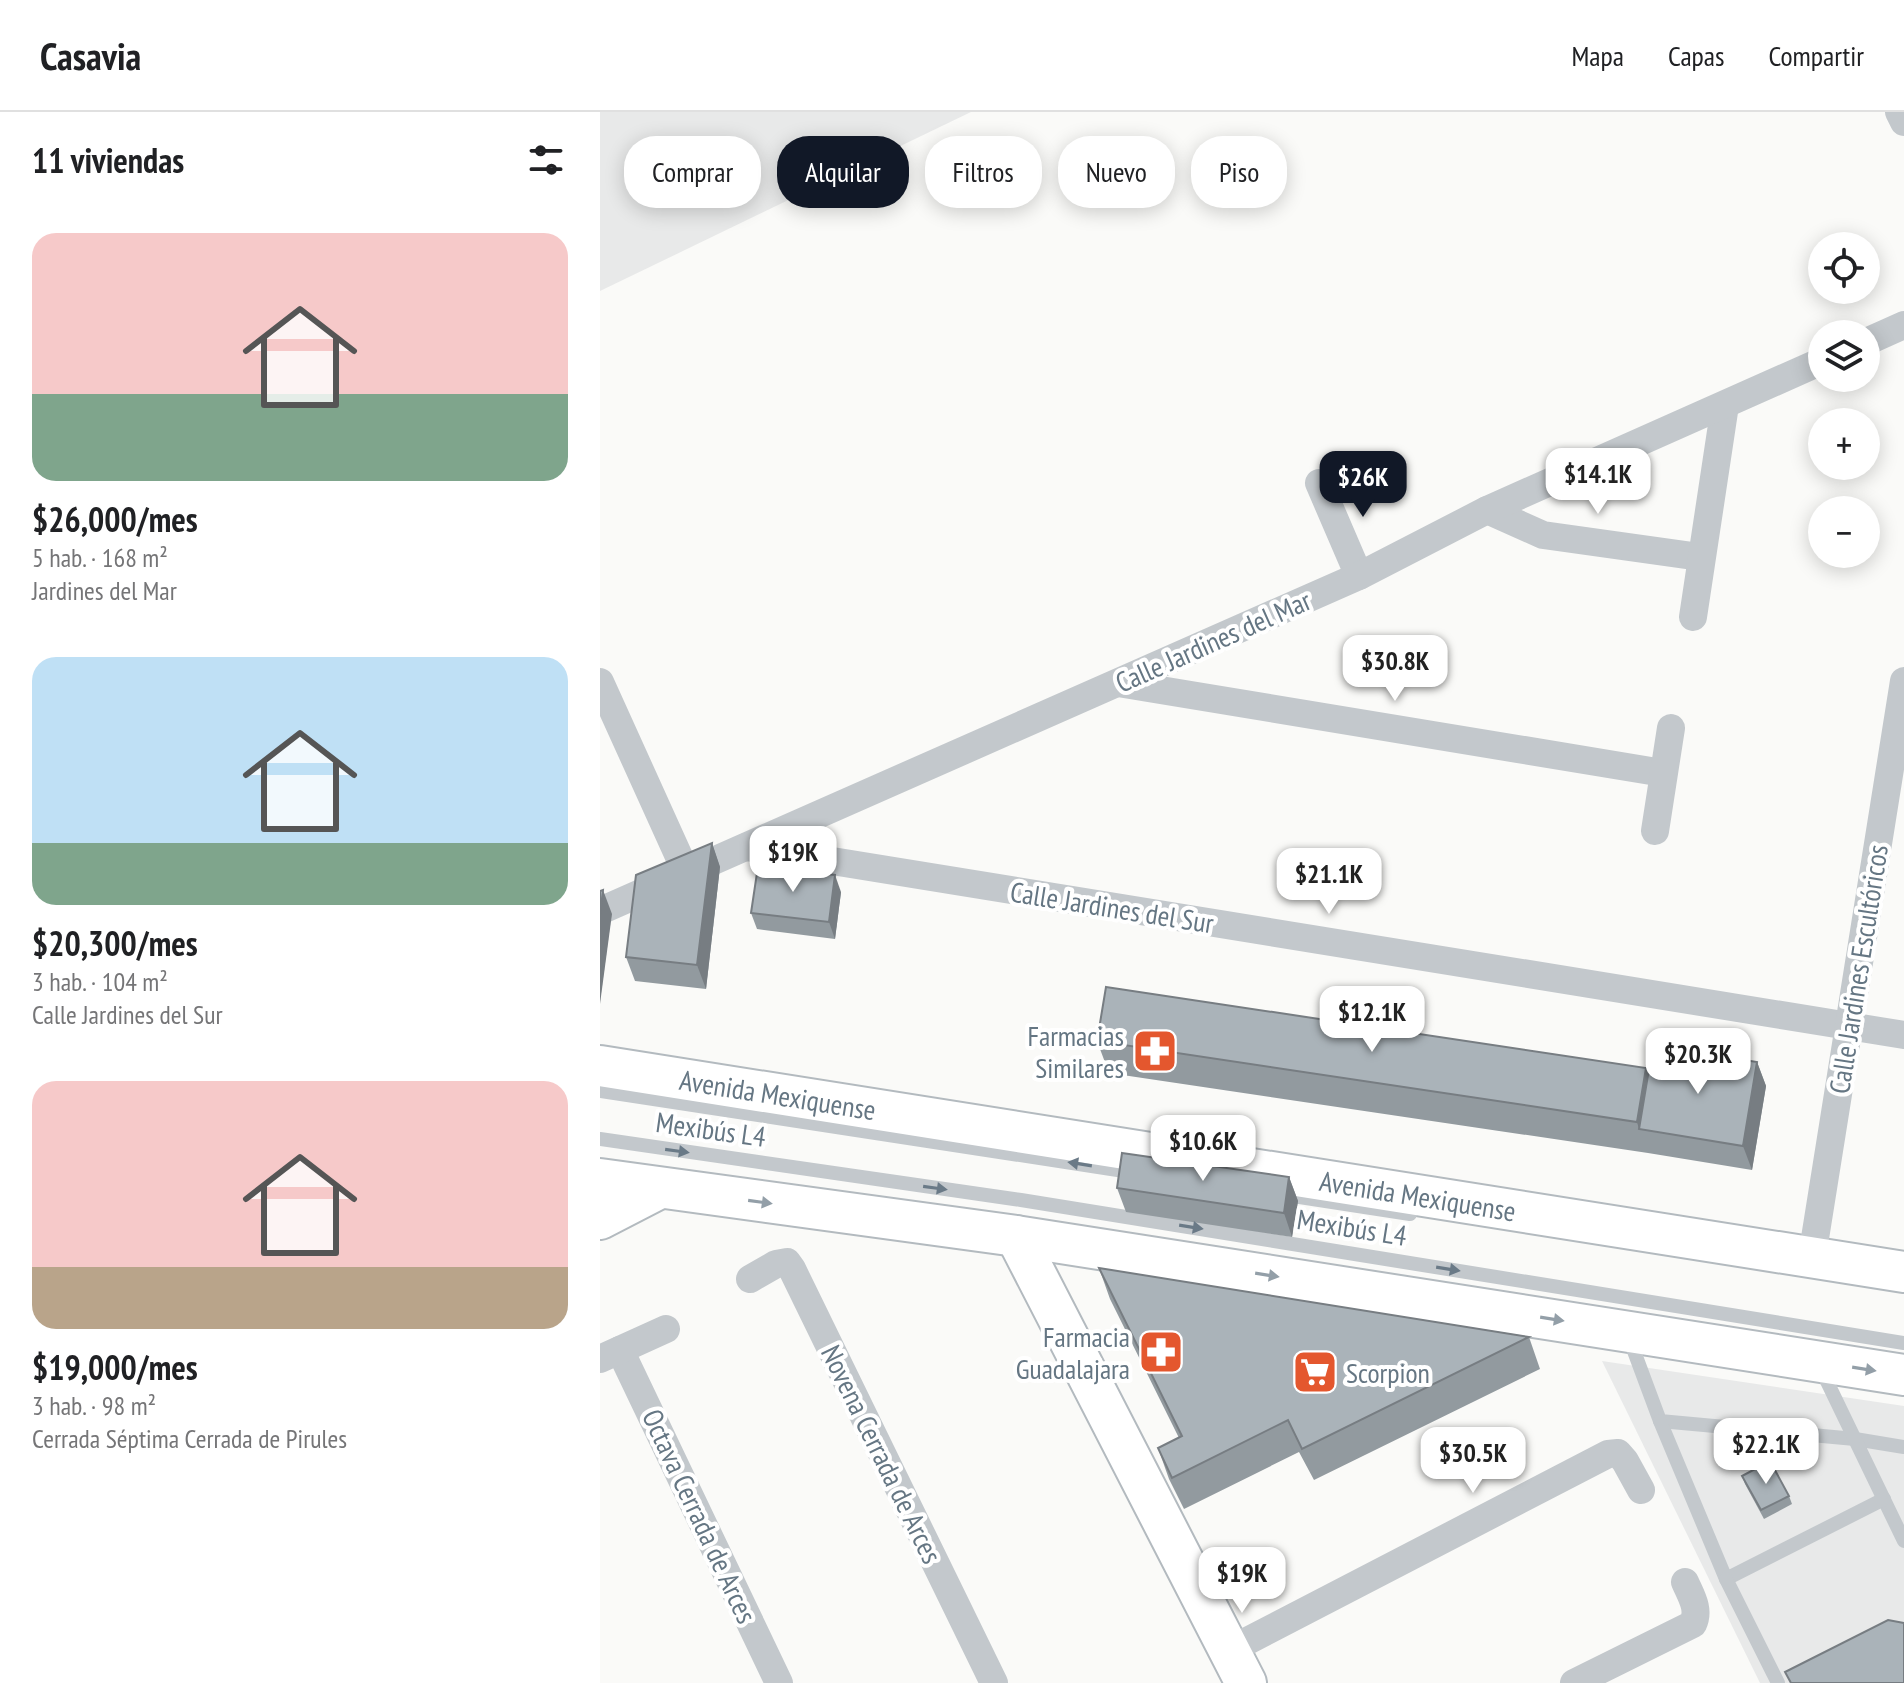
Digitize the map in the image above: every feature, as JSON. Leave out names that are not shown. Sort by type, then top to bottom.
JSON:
[{"type":"main road","name":"Avenida Mexiquense","points":[[600,1066],[1904,1272]]},
{"type":"main road","points":[[600,1179],[1016,1236],[1904,1375]]},
{"type":"main road","points":[[600,1219],[660,1188]]},
{"type":"main road","points":[[1016,1236],[1238,1667]]},
{"type":"street","points":[[1899,112],[1904,122]]},
{"type":"street","points":[[1880,336],[1904,325]]},
{"type":"street","name":"Calle Jardines del Mar","points":[[600,911],[1359,576],[1487,510],[1808,367]]},
{"type":"street","points":[[1693,617],[1725,405]]},
{"type":"street","points":[[1319,483],[1359,576]]},
{"type":"street","points":[[1487,510],[1543,535],[1700,557]]},
{"type":"street","name":"Calle Jardines Escultóricos","points":[[1812,1257],[1848,1027],[1892,827],[1904,681]]},
{"type":"street","points":[[600,682],[686,872]]},
{"type":"street","points":[[1118,683],[1663,773]]},
{"type":"street","points":[[1655,831],[1671,728]]},
{"type":"street","name":"Calle Jardines del Sur","points":[[746,847],[1904,1035]]},
{"type":"street","name":"Novena Cerrada de Arces","points":[[750,1279],[776,1264],[787,1262],[792,1269],[994,1683]]},
{"type":"street","name":"Octava Cerrada de Arces","points":[[666,1329],[610,1354],[779,1683]]},
{"type":"street","points":[[1238,1667],[1608,1454],[1618,1453],[1641,1490]]},
{"type":"street","points":[[1574,1683],[1693,1624],[1697,1608],[1685,1582]]},
{"type":"lane","name":"Mexibús L4","points":[[600,1091],[1151,1175]]},
{"type":"lane","name":"Mexibús L4","points":[[600,1139],[1036,1202],[1904,1343]]},
{"type":"lane","name":"Mexibús L4","points":[[1260,1191],[1430,1217]]},
{"type":"lane","points":[[1626,1331],[1726,1579],[1778,1683]]},
{"type":"lane","points":[[1818,1362],[1904,1541]]},
{"type":"lane","points":[[1660,1421],[1855,1439],[1904,1447]]},
{"type":"lane","points":[[1726,1579],[1884,1499]]},
{"type":"shaded area","points":[[600,112],[971,112],[909,142],[909,136],[777,136],[777,206],[600,291]]},
{"type":"shaded area","points":[[1602,1361],[1904,1406],[1904,1683],[1760,1683]]},
{"type":"building","points":[[712,843],[697,965],[626,957],[636,875]]},
{"type":"building","points":[[758,866],[835,875],[829,922],[751,913]]},
{"type":"building","points":[[1106,987],[1646,1068],[1637,1122],[1097,1041]]},
{"type":"building","points":[[1653,1045],[1757,1062],[1743,1146],[1639,1129]]},
{"type":"building","points":[[1122,1153],[1289,1177],[1284,1213],[1117,1188]]},
{"type":"building","points":[[1099,1268],[1529,1337],[1302,1449],[1288,1420],[1172,1478],[1158,1448],[1182,1436]]},
{"type":"building","points":[[1770,1461],[1789,1496],[1761,1510],[1742,1476]]},
{"type":"building","points":[[1888,1620],[1904,1623],[1904,1683],[1791,1683],[1785,1672]]},
{"type":"place","name":"Farmacias Similares","points":[[1155,1051]]},
{"type":"place","name":"Farmacia Guadalajara","points":[[1161,1352]]},
{"type":"place","name":"Scorpion","points":[[1315,1372]]}]
